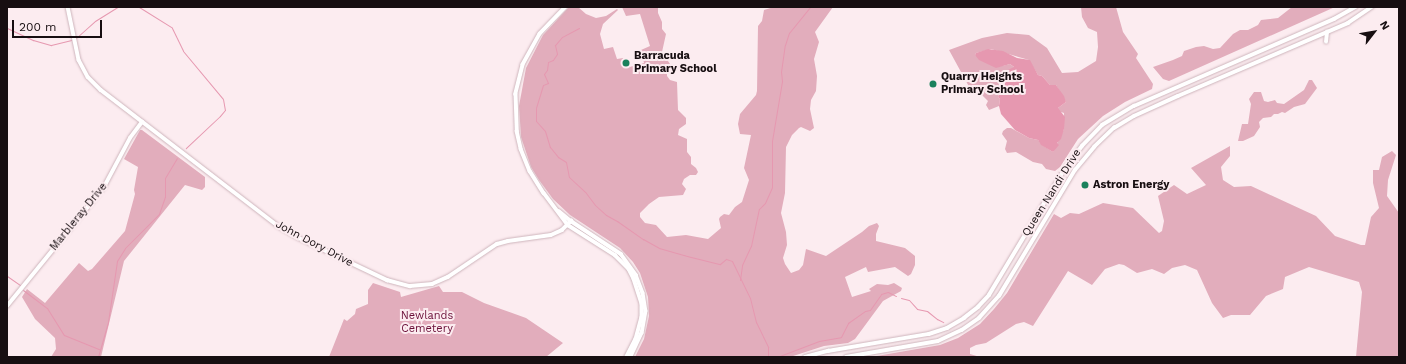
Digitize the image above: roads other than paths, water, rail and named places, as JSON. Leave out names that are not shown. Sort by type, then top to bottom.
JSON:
[{"type":"street","name":"John Dory Drive","points":[[68,7],[77,53],[85,73],[101,90],[286,231],[382,278],[398,284],[417,286],[440,281],[497,244],[516,239],[546,236],[562,230],[569,223]]},
{"type":"street","points":[[566,7],[544,28],[529,52],[520,74],[516,106],[517,132],[524,157],[534,177],[553,205],[569,223],[615,255],[629,269],[634,279],[640,297],[642,317],[636,339],[627,357]]},
{"type":"street","name":"Queen Nandi Drive","points":[[805,357],[929,334],[947,328],[964,318],[978,307],[989,295],[1064,170],[1082,146],[1102,125],[1134,106],[1334,19],[1356,7]]},
{"type":"street","name":"Queen Nandi Drive","points":[[846,357],[929,343],[946,338],[962,330],[987,310],[999,296],[1075,170],[1103,137],[1134,116],[1327,32],[1357,18],[1372,7]]},
{"type":"street","points":[[1326,42],[1327,32]]},
{"type":"street","name":"Marbleray Drive","points":[[7,306],[104,188],[130,138],[142,122]]},
{"type":"street","points":[[569,223],[621,254],[636,274],[643,293],[646,311],[642,333],[631,357]]},
{"type":"waterway","points":[[76,38],[95,21],[117,7]]},
{"type":"waterway","points":[[139,7],[172,28],[183,51],[223,99],[225,110],[186,148]]},
{"type":"waterway","points":[[740,280],[742,265],[751,246],[759,209],[765,203],[772,187],[772,141],[782,81],[781,72],[785,45],[789,33],[810,7]]},
{"type":"waterway","points":[[7,28],[33,40],[51,45],[71,40]]},
{"type":"waterway","points":[[579,28],[562,37],[555,45],[557,54],[553,60],[548,62],[547,70],[544,74],[548,83],[543,85],[536,108],[536,121],[545,131],[550,147],[558,157],[566,162],[569,177],[586,193],[595,205],[606,215],[643,239],[659,248],[691,257],[720,264],[726,259],[732,261],[750,298],[756,322],[768,347],[768,357]]},
{"type":"waterway","points":[[98,357],[108,322],[117,261],[125,248],[159,214],[165,197],[165,178],[177,158]]},
{"type":"waterway","points":[[7,276],[20,285]]},
{"type":"waterway","points":[[23,290],[47,308],[64,335],[99,349]]},
{"type":"waterway","points":[[777,357],[819,341],[841,337],[848,323],[865,311],[870,310],[881,294],[888,292],[896,296]]},
{"type":"waterway","points":[[901,298],[909,300],[917,309],[927,311],[943,322]]},
{"type":"place","name":"Barracuda Primary School","points":[[626,63]]},
{"type":"place","name":"Quarry Heights Primary School","points":[[933,84]]},
{"type":"place","name":"Astron Energy","points":[[1085,185]]},
{"type":"park label","name":"Newlands Cemetery","points":[[427,323]]}]
